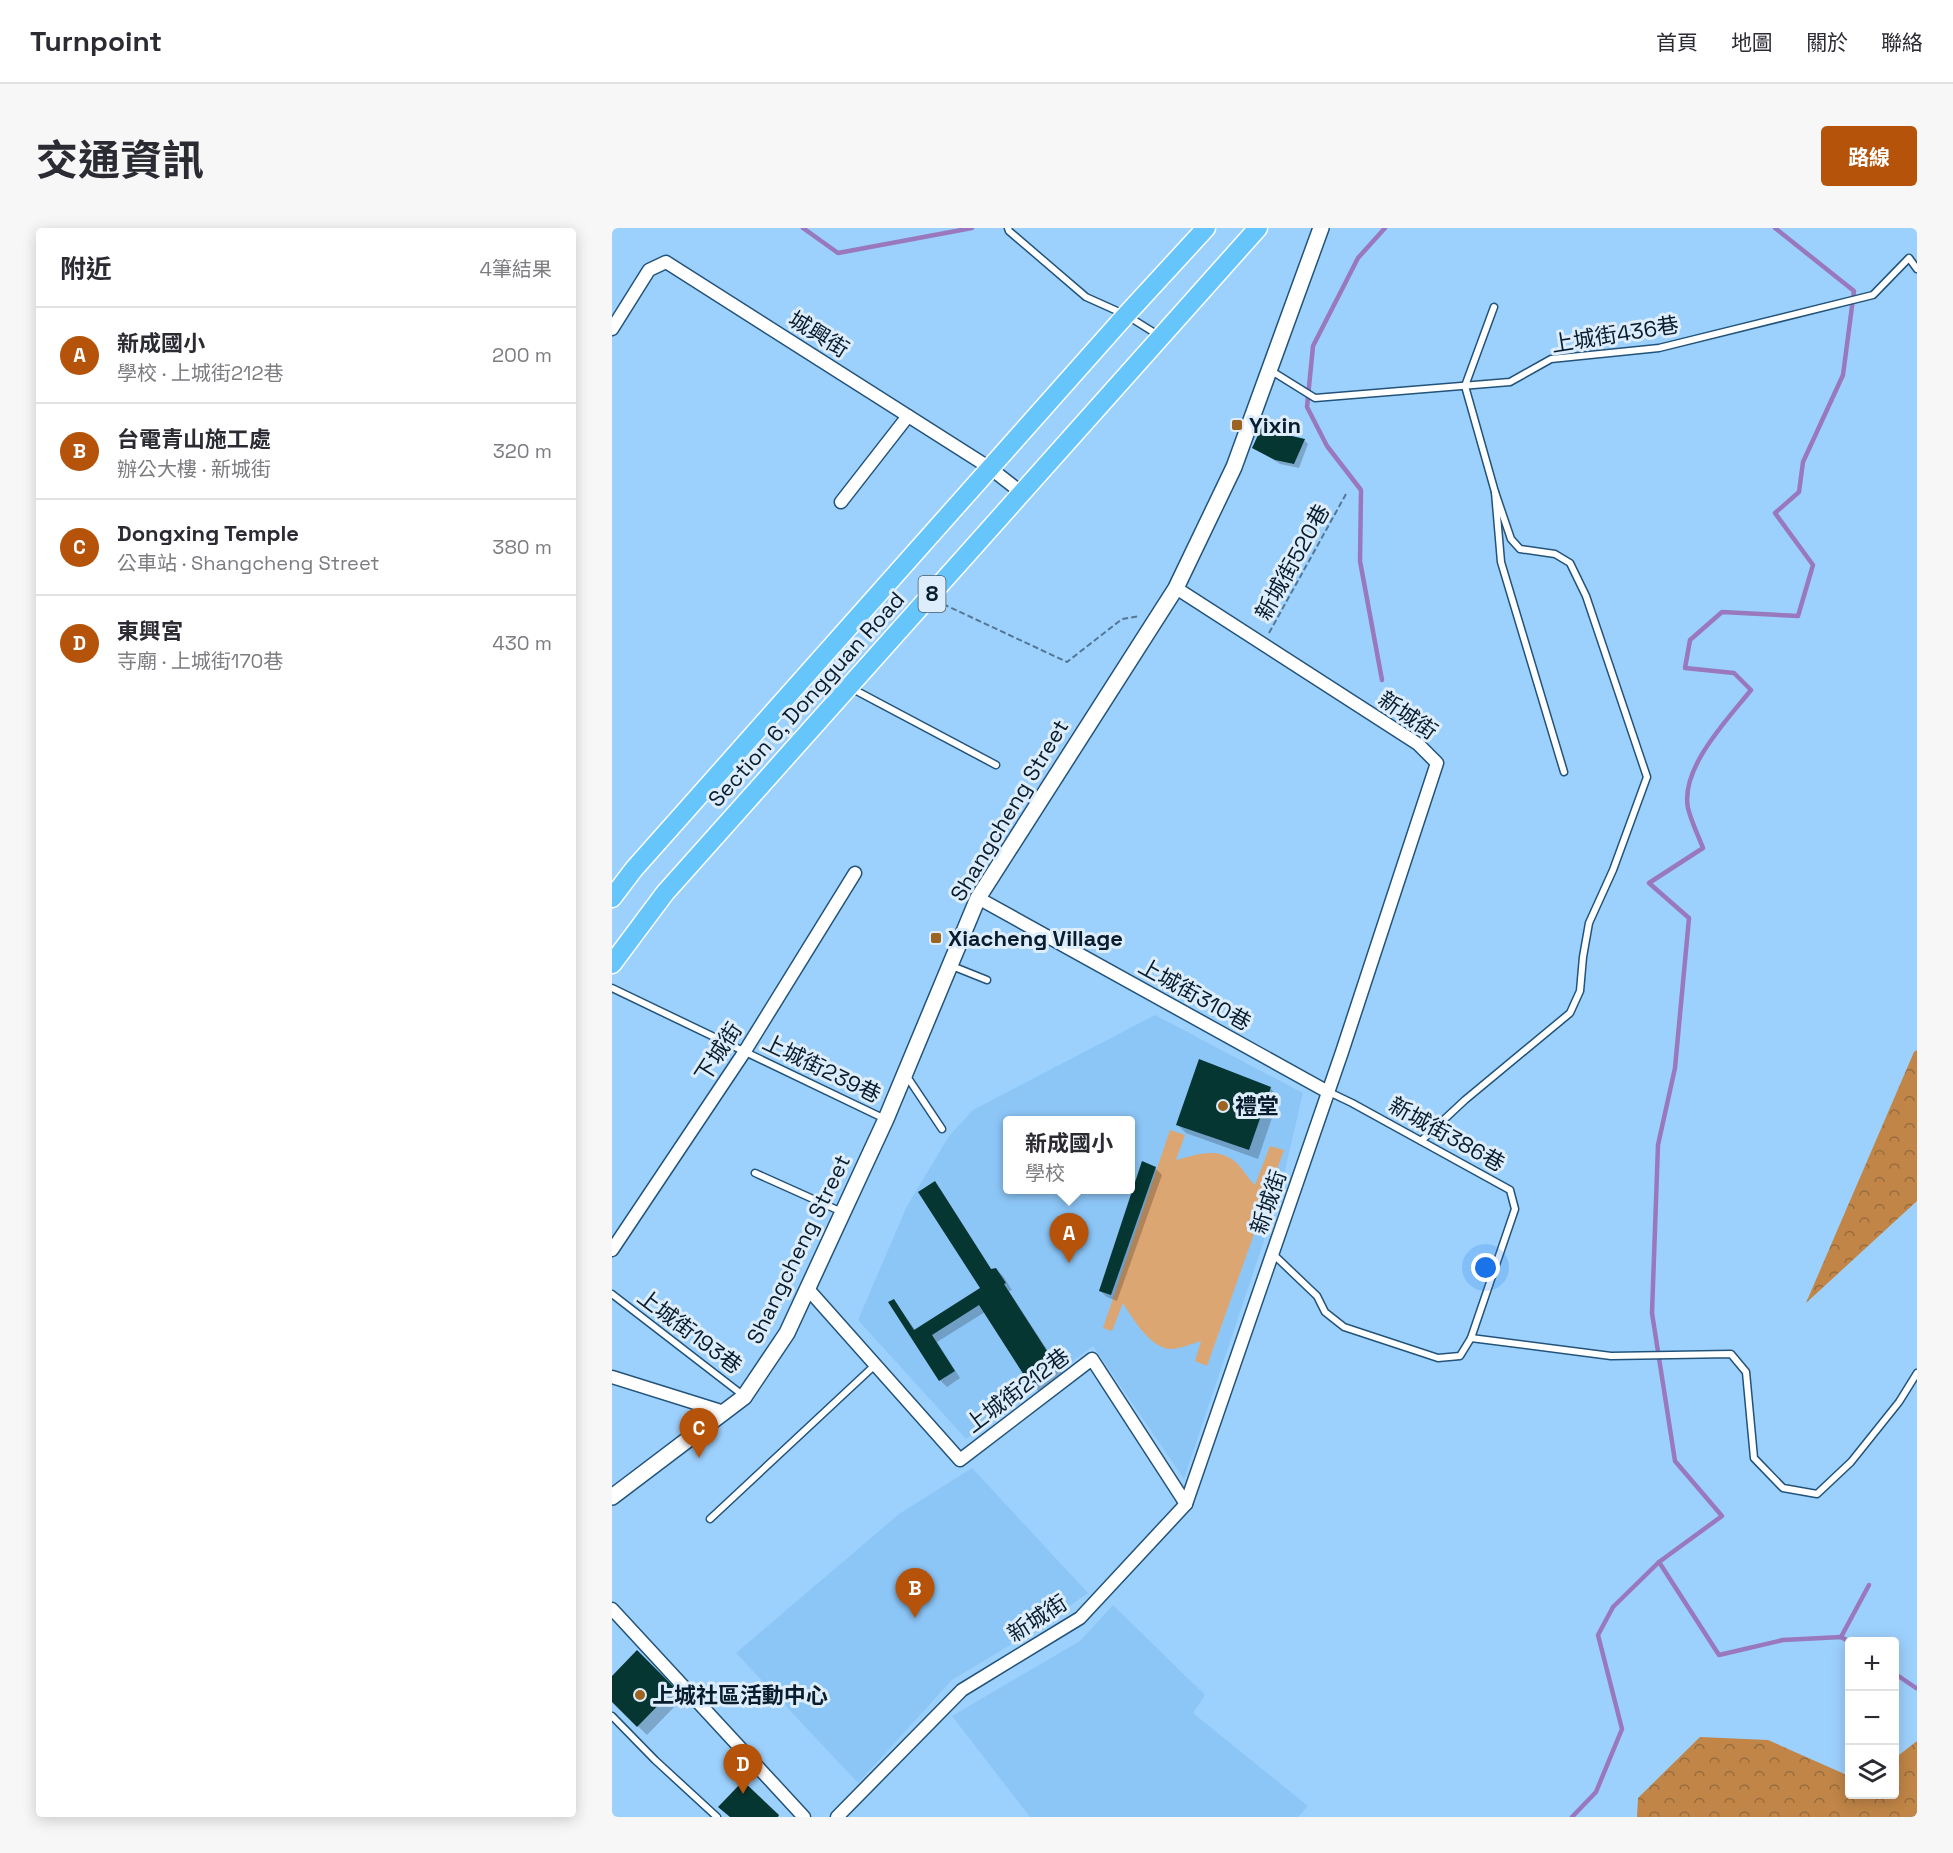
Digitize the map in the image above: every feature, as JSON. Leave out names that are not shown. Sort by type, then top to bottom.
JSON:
[{"type":"main road","name":"Section 6, Dongguan Road","points":[[612,898],[634,869],[1206,228]]},
{"type":"main road","name":"Section 6, Dongguan Road","points":[[612,964],[665,893],[1258,228]]},
{"type":"street","name":"Shangcheng Street","points":[[612,1497],[744,1397],[787,1333],[886,1119],[978,898],[1176,588],[1234,467],[1321,228]]},
{"type":"street","name":"城興街","points":[[612,329],[649,270],[666,262],[990,468],[1022,493]]},
{"type":"street","points":[[841,502],[908,416]]},
{"type":"street","name":"新城街","points":[[837,1817],[962,1690],[1080,1618],[1186,1504],[1328,1092],[1437,764],[1418,744],[1176,588]]},
{"type":"street","name":"下城街","points":[[612,1250],[745,1051],[855,873]]},
{"type":"street","name":"上城街310巷","points":[[978,898],[1328,1092]]},
{"type":"street","name":"上城街212巷","points":[[807,1288],[960,1460],[1092,1359],[1186,1504]]},
{"type":"street","points":[[612,1377],[724,1412]]},
{"type":"street","points":[[612,1609],[804,1817]]},
{"type":"lane","points":[[1008,228],[1086,297],[1126,315],[1161,336]]},
{"type":"lane","name":"上城街436巷","points":[[1270,369],[1315,398],[1510,382],[1551,359],[1659,348],[1873,295],[1909,258],[1917,269]]},
{"type":"lane","points":[[1421,1141],[1465,1100],[1570,1013],[1580,991],[1589,923],[1613,870],[1647,777],[1586,596],[1570,563],[1556,554],[1520,549],[1511,539],[1495,492],[1465,386],[1494,307]]},
{"type":"lane","points":[[1495,492],[1501,562],[1564,772]]},
{"type":"lane","points":[[848,686],[996,765]]},
{"type":"lane","points":[[950,965],[987,980]]},
{"type":"lane","name":"上城街239巷","points":[[612,988],[886,1119]]},
{"type":"lane","points":[[905,1073],[942,1129]]},
{"type":"lane","name":"新城街386巷","points":[[1272,1254],[1317,1296],[1325,1312],[1344,1327],[1438,1358],[1460,1356],[1472,1338],[1515,1209],[1510,1190],[1328,1092]]},
{"type":"lane","points":[[755,1173],[843,1212]]},
{"type":"lane","name":"上城街193巷","points":[[612,1294],[744,1397]]},
{"type":"lane","points":[[1472,1338],[1611,1356],[1731,1354],[1746,1372],[1754,1458],[1783,1488],[1817,1494],[1851,1462],[1899,1402],[1917,1373]]},
{"type":"lane","points":[[710,1519],[875,1365]]},
{"type":"lane","points":[[612,1716],[655,1760],[717,1817]]},
{"type":"path","name":"新城街520巷","points":[[1263,645],[1346,494]]},
{"type":"path","points":[[929,598],[1067,662],[1122,619],[1160,612]]},
{"type":"shaded area","points":[[1155,1015],[1303,1093],[1279,1196],[1184,1479],[1093,1346],[966,1439],[858,1320],[907,1206],[949,1136],[973,1110]]},
{"type":"shaded area","points":[[1170,1130],[1185,1135],[1176,1160],[1204,1153],[1226,1156],[1236,1163],[1255,1185],[1270,1146],[1284,1150],[1207,1366],[1195,1361],[1201,1341],[1177,1348],[1162,1347],[1148,1338],[1123,1303],[1112,1331],[1103,1328]]},
{"type":"shaded area","points":[[972,1468],[1088,1593],[1037,1629],[952,1680],[858,1783],[736,1653],[899,1514]]},
{"type":"shaded area","points":[[1113,1605],[1205,1695],[1193,1713],[1308,1806],[1298,1817],[1030,1817],[952,1716],[1080,1641]]},
{"type":"green space","points":[[1917,1050],[1917,1201],[1806,1303],[1914,1052]]},
{"type":"green space","points":[[1700,1737],[1768,1740],[1845,1774],[1845,1799],[1899,1799],[1899,1755],[1917,1741],[1917,1817],[1637,1817],[1638,1798]]},
{"type":"building","points":[[1264,422],[1283,434],[1305,439],[1294,464],[1275,460],[1252,448]]},
{"type":"building","name":"禮堂","points":[[1199,1059],[1271,1087],[1249,1150],[1176,1125]]},
{"type":"building","points":[[1142,1161],[1156,1167],[1111,1295],[1099,1291],[1131,1194],[1135,1194],[1135,1182]]},
{"type":"building","points":[[935,1181],[991,1269],[996,1268],[1006,1283],[1004,1284],[1058,1368],[1031,1386],[979,1305],[932,1335],[955,1371],[939,1381],[888,1302],[894,1299],[914,1330],[980,1288],[918,1192]]},
{"type":"building","name":"上城社區活動中心","points":[[637,1650],[675,1688],[637,1727],[612,1702],[612,1676]]},
{"type":"building","points":[[743,1781],[779,1815],[778,1817],[730,1817],[718,1807]]},
{"type":"waterway","points":[[803,228],[838,253],[972,228]]},
{"type":"waterway","points":[[1382,680],[1360,561],[1361,490],[1327,446],[1307,407],[1313,346],[1358,258],[1385,228]]},
{"type":"waterway","points":[[1572,1817],[1596,1792],[1622,1729],[1598,1635],[1613,1607],[1659,1562],[1722,1516],[1675,1461],[1652,1313],[1658,1145],[1675,1068],[1689,918],[1649,883],[1703,848],[1688,808],[1687,793],[1691,777],[1708,745],[1751,690],[1734,673],[1685,668],[1690,640],[1722,612],[1798,616],[1813,565],[1775,513],[1799,492],[1803,462],[1843,375],[1854,291],[1775,228]]},
{"type":"waterway","points":[[1659,1562],[1719,1655],[1783,1640],[1841,1637],[1845,1639]]},
{"type":"waterway","points":[[1841,1637],[1869,1585]]},
{"type":"waterway","points":[[1899,1676],[1916,1688]]},
{"type":"place","name":"Yixin","points":[[1237,425]]},
{"type":"place","name":"Xiacheng Village","points":[[936,938]]},
{"type":"place","name":"禮堂","points":[[1223,1106]]},
{"type":"place","name":"新成國小","points":[[1069,1263]]},
{"type":"place","name":"Dongxing Temple","points":[[699,1458]]},
{"type":"place","name":"台電青山施工處","points":[[915,1618]]},
{"type":"place","name":"上城社區活動中心","points":[[640,1695]]},
{"type":"place","name":"東興宮","points":[[743,1794]]}]
